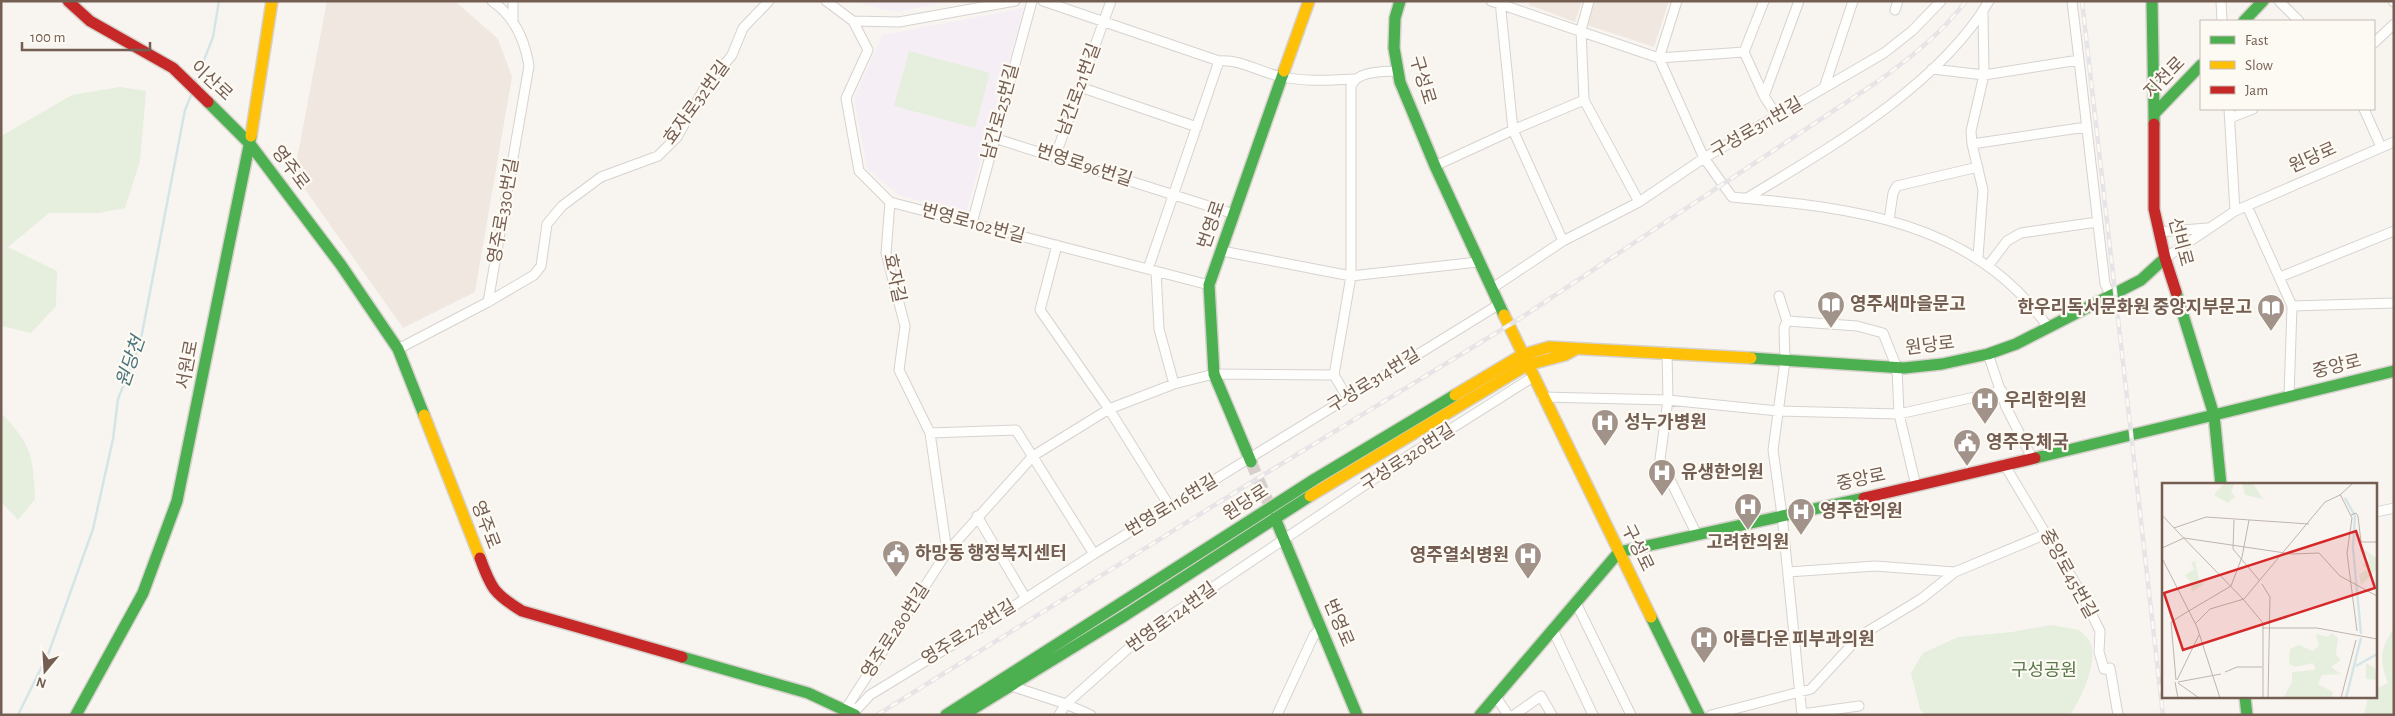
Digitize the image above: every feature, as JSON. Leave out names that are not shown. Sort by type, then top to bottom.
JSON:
[{"type":"main road","name":"이산로","points":[[68,1],[90,21],[173,68],[250,144]]},
{"type":"main road","name":"서원로","points":[[76,715],[143,593],[177,501],[250,144],[272,1]]},
{"type":"main road","name":"번영로","points":[[1251,460],[1214,374],[1209,285],[1309,1]]},
{"type":"main road","name":"구성로","points":[[1400,1],[1394,18],[1394,48],[1400,82],[1435,166],[1524,360],[1700,715]]},
{"type":"main road","name":"선비로","points":[[2152,1],[2154,209],[2166,258],[2214,415],[2222,483]]},
{"type":"main road","points":[[2245,20],[2263,1]]},
{"type":"main road","name":"지천로","points":[[2154,114],[2200,66]]},
{"type":"main road","name":"영주로","points":[[250,144],[341,265],[398,348],[491,587],[504,600],[522,610],[808,693],[850,712]]},
{"type":"main road","name":"원당로","points":[[946,715],[1315,479],[1524,360],[1539,360],[1569,355],[1576,349],[1667,352],[1897,368],[1942,364],[1988,354],[2016,344],[2110,294],[2141,280],[2166,258]]},
{"type":"main road","name":"원당로","points":[[963,715],[1124,616],[1524,360]]},
{"type":"main road","name":"중앙로","points":[[1620,552],[1916,486],[2394,371]]},
{"type":"main road","name":"번영로","points":[[1275,518],[1357,715]]},
{"type":"main road","points":[[1480,715],[1620,552]]},
{"type":"main road","points":[[2245,698],[2247,715]]},
{"type":"street","points":[[492,1],[513,23]]},
{"type":"street","points":[[513,23],[514,1]]},
{"type":"street","name":"효자로32번길","points":[[488,302],[534,275],[541,266],[547,224],[562,206],[601,176],[658,156],[677,136],[704,89],[732,55],[743,28],[769,1]]},
{"type":"street","points":[[826,1],[853,21],[868,50],[846,98],[859,171],[890,202]]},
{"type":"street","points":[[853,21],[899,22],[1015,1]]},
{"type":"street","name":"남간로25번길","points":[[972,224],[1032,1]]},
{"type":"street","name":"남간로21번길","points":[[1042,1],[1219,61],[1233,60],[1282,77],[1309,80],[1354,79],[1361,75],[1398,71]]},
{"type":"street","name":"남간로21번길","points":[[1055,157],[1111,1]]},
{"type":"street","points":[[1589,1],[1581,30],[1584,100],[1639,202]]},
{"type":"street","points":[[1677,1],[1659,58],[1704,158],[1732,197],[1845,209],[1889,220],[1945,242],[1978,257],[2033,305],[2048,327]]},
{"type":"street","points":[[1764,1],[1744,52],[1764,96],[1777,116]]},
{"type":"street","points":[[1764,96],[1799,1]]},
{"type":"street","points":[[1824,88],[1853,1]]},
{"type":"street","name":"구성로311번길","points":[[1491,289],[1562,241],[1639,202],[1704,158],[1884,53],[1912,31],[1941,1]]},
{"type":"street","points":[[1746,198],[1894,104],[1932,69],[1983,12],[1989,1]]},
{"type":"street","points":[[2072,1],[2096,222],[2105,284],[2110,294]]},
{"type":"street","points":[[2221,1],[2222,20]]},
{"type":"street","points":[[2279,1],[2298,20]]},
{"type":"street","points":[[1562,241],[1513,130],[1497,2],[1659,58],[1744,52]]},
{"type":"street","points":[[1978,257],[1983,190],[1972,144],[1972,130],[1984,75],[1983,12]]},
{"type":"street","name":"영주로330번길","points":[[488,302],[529,66],[525,45],[513,23]]},
{"type":"street","points":[[2375,42],[2394,24]]},
{"type":"street","points":[[1932,69],[1984,75],[2079,60]]},
{"type":"street","points":[[1174,384],[1159,329],[1152,270],[1174,195],[1219,61]]},
{"type":"street","points":[[1348,397],[1334,375],[1352,276],[1350,114],[1351,86],[1354,79]]},
{"type":"street","points":[[1080,87],[1197,127]]},
{"type":"street","points":[[1435,166],[1584,100]]},
{"type":"street","points":[[2235,211],[2230,114],[2248,110]]},
{"type":"street","points":[[2364,110],[2381,147]]},
{"type":"street","points":[[1972,144],[2086,127]]},
{"type":"street","name":"번영로96번길","points":[[994,138],[1234,214]]},
{"type":"street","name":"원당로","points":[[2166,258],[2235,211],[2394,142]]},
{"type":"street","points":[[1889,220],[1893,194],[1897,186],[1978,167]]},
{"type":"street","name":"번영로102번길","points":[[890,202],[1209,285]]},
{"type":"street","name":"효자길","points":[[890,202],[886,252],[905,326],[899,370],[930,434],[947,552]]},
{"type":"street","points":[[2247,206],[2292,306],[2394,303]]},
{"type":"street","points":[[1988,266],[2007,241],[2021,232],[2096,222]]},
{"type":"street","points":[[2159,232],[2210,228]]},
{"type":"street","points":[[2280,277],[2394,231]]},
{"type":"street","points":[[1057,245],[1040,310],[1109,409],[1170,507]]},
{"type":"street","points":[[1222,251],[1352,276],[1478,262]]},
{"type":"street","points":[[1779,296],[1787,321],[1784,328],[1785,361],[1773,450],[1782,515],[1802,715],[1859,706]]},
{"type":"street","points":[[398,348],[488,302]]},
{"type":"street","name":"구성로314번길","points":[[1251,460],[1348,397],[1498,305]]},
{"type":"street","name":"중앙로","points":[[2289,397],[2292,306]]},
{"type":"street","points":[[1787,321],[1857,326],[1883,333],[1897,368],[1899,414],[1916,486]]},
{"type":"street","points":[[1667,352],[1668,400],[1660,459],[1697,535]]},
{"type":"street","points":[[1988,354],[2006,407],[2032,458]]},
{"type":"street","name":"영주로280번길","points":[[850,712],[947,552],[977,516],[1033,456],[1109,409],[1174,384],[1214,374],[1334,375]]},
{"type":"street","name":"구성로320번길","points":[[1284,540],[1408,456],[1533,378]]},
{"type":"street","points":[[1542,397],[1668,400],[1778,411],[1899,414],[2002,391]]},
{"type":"street","points":[[930,434],[1016,430],[1094,554]]},
{"type":"street","name":"번영로116번길","points":[[1094,554],[1251,460]]},
{"type":"street","name":"중앙로45번길","points":[[2004,464],[2080,591],[2100,631],[2099,652],[2104,669],[2110,668],[2118,715]]},
{"type":"street","points":[[2378,512],[2394,508]]},
{"type":"street","points":[[977,516],[1026,598]]},
{"type":"street","points":[[1711,715],[1811,689],[1860,636],[1921,599],[1956,572],[2046,534]]},
{"type":"street","name":"번영로124번길","points":[[1059,715],[1066,704],[1149,630],[1284,540]]},
{"type":"street","name":"영주로278번길","points":[[850,712],[858,708],[870,695],[1094,554]]},
{"type":"street","points":[[1788,572],[1875,566],[1956,572]]},
{"type":"street","points":[[1576,603],[1631,715]]},
{"type":"street","points":[[1277,715],[1314,636],[1321,628]]},
{"type":"street","points":[[1553,630],[1593,715]]},
{"type":"street","points":[[1011,686],[1066,704],[1090,715]]},
{"type":"street","points":[[1514,715],[1542,696],[1552,715]]},
{"type":"street","points":[[1496,697],[1508,715]]},
{"type":"shaded area","points":[[327,1],[456,2],[498,39],[512,77],[475,292],[403,328],[294,174]]},
{"type":"shaded area","points":[[850,1],[954,1],[896,12]]},
{"type":"shaded area","points":[[1531,1],[1582,1],[1575,22],[1529,5]]},
{"type":"shaded area","points":[[1595,1],[1669,1],[1654,47],[1587,25]]},
{"type":"shaded area","points":[[1024,8],[966,213],[898,195],[867,168],[854,99],[882,35]]},
{"type":"green space","points":[[909,51],[990,73],[975,128],[894,106]]},
{"type":"green space","points":[[120,87],[146,91],[140,161],[125,208],[99,213],[49,213],[8,247],[57,271],[56,306],[31,333],[1,326],[1,136],[72,95]]},
{"type":"green space","points":[[1,413],[25,443],[32,461],[35,499],[18,520],[1,502]]},
{"type":"green space","name":"구성공원","points":[[2051,625],[2079,630],[2090,642],[2092,650],[2091,669],[2088,680],[2070,715],[1925,715],[1920,709],[1911,673],[1923,653],[1958,637],[2012,632]]},
{"type":"green space","points":[[2394,628],[2394,715],[2364,715],[2368,698],[2378,698],[2378,688],[2388,683],[2382,661],[2386,642]]},
{"type":"waterway","name":"원당천","points":[[195,83],[213,37],[219,1]]},
{"type":"waterway","name":"원당천","points":[[18,715],[49,652],[93,529],[113,439],[118,399],[140,344],[185,110],[192,93]]},
{"type":"tunnel","points":[[1251,462],[1274,516]]},
{"type":"railway","points":[[877,715],[1242,488],[1519,319],[1877,82],[1924,45],[1966,1]]},
{"type":"railway","points":[[2082,1],[2163,715]]},
{"type":"traffic: fast","points":[[1400,1],[1395,18],[1394,48],[1400,82],[1435,166],[1504,315]]},
{"type":"traffic: fast","points":[[2152,1],[2154,114]]},
{"type":"traffic: fast","points":[[2245,20],[2263,1]]},
{"type":"traffic: fast","points":[[2154,124],[2154,114],[2200,66]]},
{"type":"traffic: fast","points":[[1251,462],[1214,374],[1209,285],[1284,71]]},
{"type":"traffic: fast","points":[[208,102],[250,144],[341,265],[398,349],[424,415]]},
{"type":"traffic: fast","points":[[76,715],[143,593],[177,501],[251,136]]},
{"type":"traffic: fast","points":[[1751,358],[1904,368],[1942,364],[1988,354],[2016,344],[2141,280],[2165,258]]},
{"type":"traffic: fast","points":[[2035,458],[2214,415],[2176,292]]},
{"type":"traffic: fast","points":[[2221,483],[2214,415],[2394,371]]},
{"type":"traffic: fast","points":[[946,715],[1315,479],[1455,395]]},
{"type":"traffic: fast","points":[[963,715],[1124,616],[1310,496]]},
{"type":"traffic: fast","points":[[1480,715],[1619,552],[1864,498]]},
{"type":"traffic: fast","points":[[1275,518],[1357,715]]},
{"type":"traffic: fast","points":[[1651,617],[1699,715]]},
{"type":"traffic: fast","points":[[682,657],[808,693],[855,715]]},
{"type":"traffic: fast","points":[[2245,698],[2247,715]]},
{"type":"traffic: slow","points":[[251,136],[272,1]]},
{"type":"traffic: slow","points":[[1284,71],[1309,1]]},
{"type":"traffic: slow","points":[[1504,315],[1651,617]]},
{"type":"traffic: slow","points":[[1455,395],[1522,355],[1549,347],[1751,358]]},
{"type":"traffic: slow","points":[[1310,496],[1527,365],[1565,355],[1576,349]]},
{"type":"traffic: slow","points":[[424,415],[480,558]]},
{"type":"traffic: jam","points":[[68,1],[90,21],[173,68],[208,102]]},
{"type":"traffic: jam","points":[[2154,124],[2154,209],[2165,258],[2176,292]]},
{"type":"traffic: jam","points":[[1864,498],[2035,458]]},
{"type":"traffic: jam","points":[[480,558],[487,577],[499,595],[522,611],[682,657]]},
{"type":"place","name":"영주새마을문고","points":[[1831,329]]},
{"type":"place","name":"한우리독서문화원 중앙지부문고","points":[[2271,332]]},
{"type":"place","name":"우리한의원","points":[[1985,425]]},
{"type":"place","name":"성누가병원","points":[[1605,447]]},
{"type":"place","name":"영주우체국","points":[[1967,467]]},
{"type":"place","name":"유생한의원","points":[[1662,497]]},
{"type":"place","name":"고려한의원","points":[[1748,531]]},
{"type":"place","name":"영주한의원","points":[[1801,536]]},
{"type":"place","name":"하망동 행정복지센터","points":[[896,578]]},
{"type":"place","name":"영주열쇠병원","points":[[1528,580]]},
{"type":"place","name":"아름다운 피부과의원","points":[[1704,664]]}]
